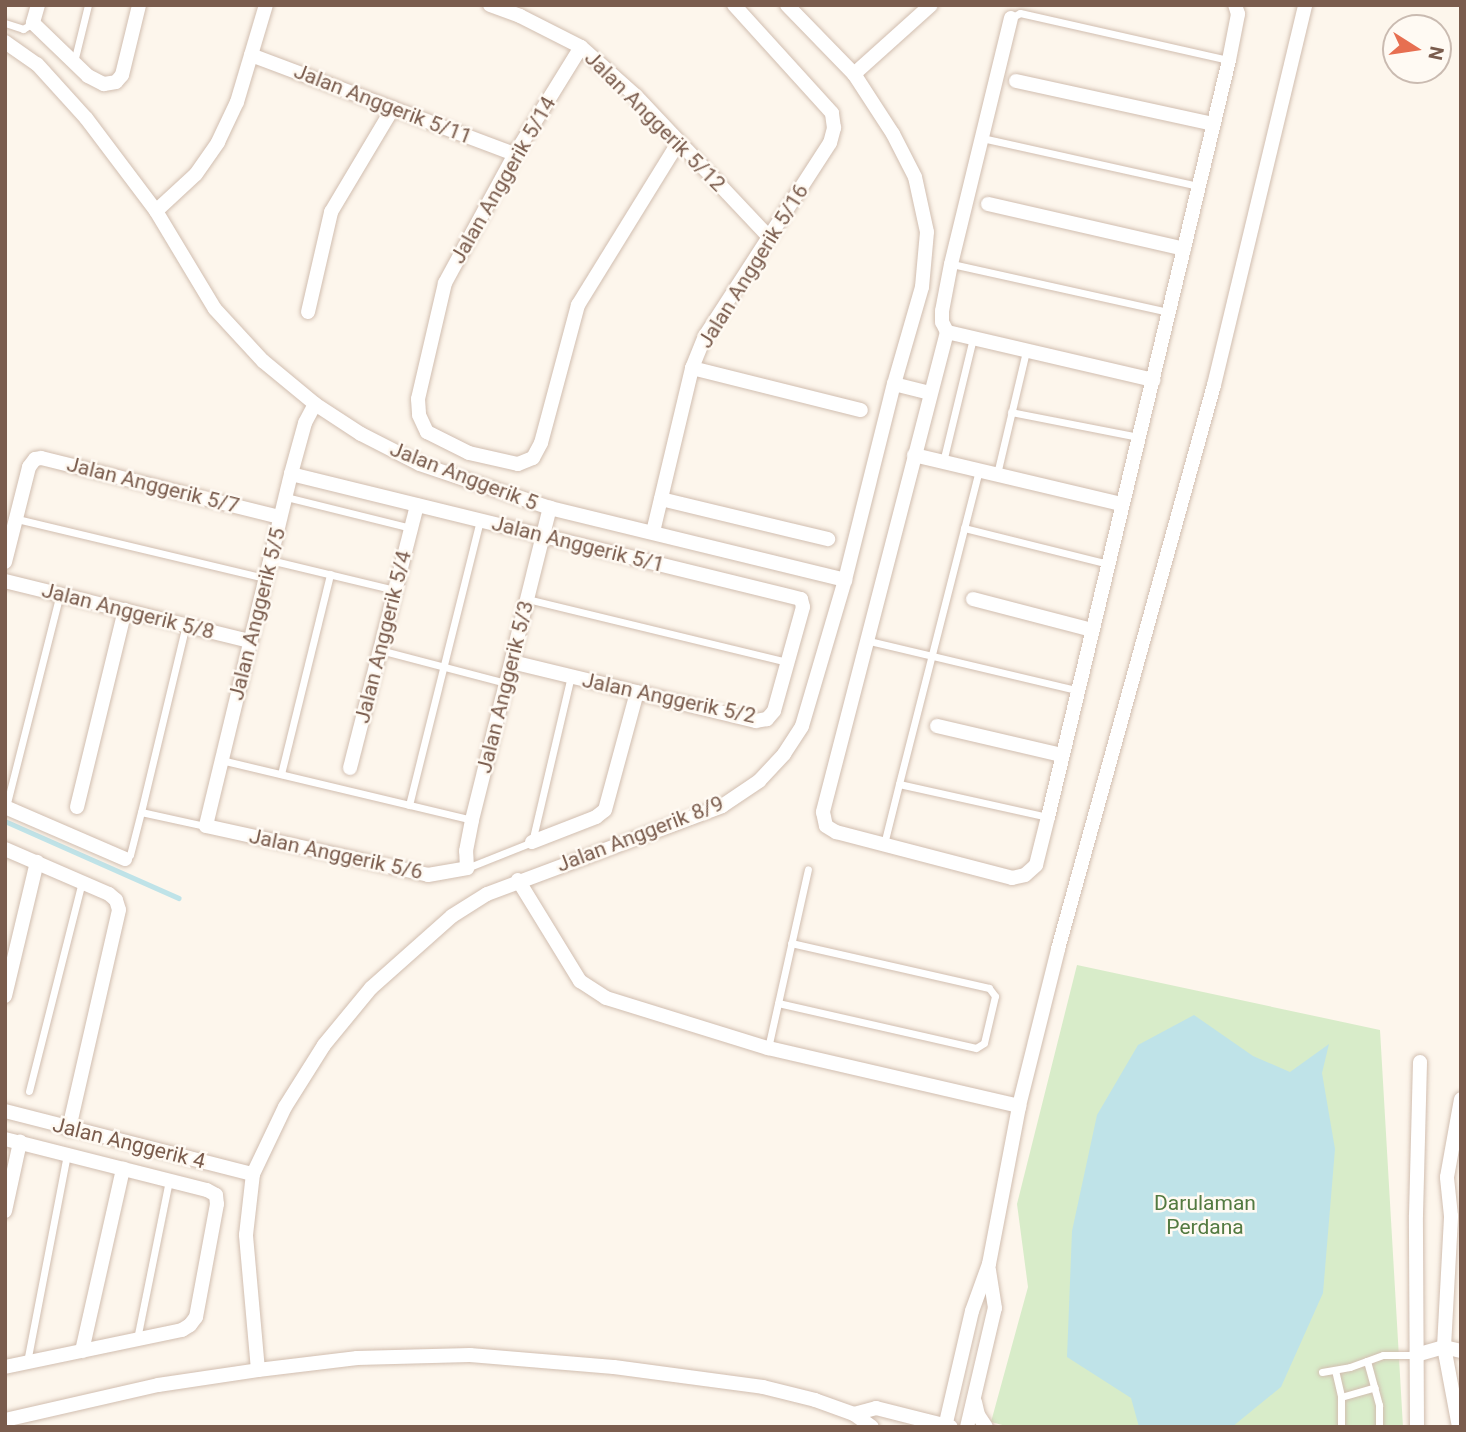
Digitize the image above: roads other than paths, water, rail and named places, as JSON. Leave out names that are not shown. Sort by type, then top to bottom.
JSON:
[{"type":"street","points":[[38,5],[33,23],[88,76],[104,84],[119,80],[139,5]]},
{"type":"street","points":[[156,211],[196,174],[218,142],[237,102],[267,5]]},
{"type":"street","name":"Jalan Anggerik 5/12","points":[[490,5],[581,47],[636,96],[769,237]]},
{"type":"street","name":"Jalan Anggerik 5/16","points":[[653,532],[692,368],[705,336],[830,143],[834,128],[832,113],[734,5]]},
{"type":"street","name":"Jalan Anggerik 8/9","points":[[258,1370],[246,1235],[253,1174],[285,1107],[324,1045],[370,988],[452,916],[487,894],[518,880],[709,811],[759,781],[784,754],[802,726],[845,580],[894,384],[922,287],[928,232],[915,177],[893,134],[854,74],[787,5]]},
{"type":"street","points":[[854,74],[931,5]]},
{"type":"street","points":[[1011,18],[951,264],[942,311],[942,322],[947,332],[823,812],[826,826],[836,832],[1012,878],[1025,875],[1036,865],[1229,60],[1238,14],[1235,5]]},
{"type":"street","points":[[854,1414],[876,1408],[947,1426],[972,1311],[989,1264],[1019,1106],[1058,949],[1214,385],[1305,5]]},
{"type":"street","name":"Jalan Anggerik 5","points":[[5,42],[37,64],[66,95],[156,211],[215,309],[263,361],[315,404],[361,434],[420,464],[550,508],[845,580]]},
{"type":"street","name":"Jalan Anggerik 5/14","points":[[581,47],[515,154],[446,283],[418,399],[419,415],[427,432],[469,453],[518,464],[533,458],[541,443],[578,305],[678,143]]},
{"type":"street","name":"Jalan Anggerik 5/11","points":[[251,55],[515,154]]},
{"type":"street","points":[[1016,81],[1213,124]]},
{"type":"street","points":[[308,312],[331,212],[393,108]]},
{"type":"street","points":[[988,204],[1184,249]]},
{"type":"street","points":[[947,332],[1153,380]]},
{"type":"street","points":[[692,368],[861,410]]},
{"type":"street","points":[[894,384],[930,393]]},
{"type":"street","name":"Jalan Anggerik 5/5","points":[[206,826],[290,474],[305,423],[315,404]]},
{"type":"street","points":[[914,455],[1122,504]]},
{"type":"street","name":"Jalan Anggerik 5/7","points":[[16,519],[29,467],[35,459],[49,459],[280,517]]},
{"type":"street","name":"Jalan Anggerik 5/1","points":[[290,474],[796,597],[801,599],[803,607],[788,662]]},
{"type":"street","points":[[661,499],[828,540]]},
{"type":"street","name":"Jalan Anggerik 5/4","points":[[350,768],[417,505]]},
{"type":"street","name":"Jalan Anggerik 5/3","points":[[467,868],[466,851],[472,820],[550,508]]},
{"type":"street","points":[[5,562],[16,519]]},
{"type":"street","name":"Jalan Anggerik 5/8","points":[[5,580],[250,641]]},
{"type":"street","points":[[973,599],[1092,629]]},
{"type":"street","points":[[78,807],[125,610]]},
{"type":"street","name":"Jalan Anggerik 5/2","points":[[512,662],[756,721],[767,719],[774,711],[788,662]]},
{"type":"street","points":[[532,842],[596,817],[605,810],[637,692]]},
{"type":"street","points":[[937,726],[1062,755]]},
{"type":"street","points":[[6,807],[125,859]]},
{"type":"street","name":"Jalan Anggerik 5/6","points":[[206,826],[428,875],[467,868]]},
{"type":"street","points":[[5,849],[109,894],[116,900],[119,910],[69,1129]]},
{"type":"street","points":[[5,996],[37,862]]},
{"type":"street","points":[[518,880],[580,981],[629,1006],[768,1048],[1019,1106]]},
{"type":"street","points":[[1417,1427],[1420,1062]]},
{"type":"street","points":[[1459,1427],[1444,1347],[1456,1217],[1447,1177],[1449,1151],[1461,1099]]},
{"type":"street","name":"Jalan Anggerik 4","points":[[5,1111],[253,1174]]},
{"type":"street","points":[[5,1139],[216,1195],[218,1204],[196,1317],[182,1330],[5,1367]]},
{"type":"street","points":[[5,1211],[20,1142]]},
{"type":"street","points":[[82,1351],[122,1169]]},
{"type":"street","points":[[967,1427],[995,1308],[989,1264]]},
{"type":"street","points":[[1416,1355],[1444,1347],[1461,1351]]},
{"type":"street","points":[[5,1420],[158,1385],[258,1370],[358,1358],[470,1355],[614,1367],[763,1387],[815,1400],[854,1414],[872,1427]]},
{"type":"street","points":[[974,1397],[978,1415],[986,1427]]},
{"type":"lane","points":[[74,63],[88,5]]},
{"type":"lane","points":[[1011,18],[1020,13],[1229,60]]},
{"type":"lane","points":[[5,23],[23,29],[33,23]]},
{"type":"lane","points":[[982,138],[1199,186]]},
{"type":"lane","points":[[951,264],[1168,313]]},
{"type":"lane","points":[[943,461],[973,338]]},
{"type":"lane","points":[[997,474],[1026,351]]},
{"type":"lane","points":[[1011,412],[1138,437]]},
{"type":"lane","points":[[884,844],[979,470]]},
{"type":"lane","points":[[285,497],[411,528]]},
{"type":"lane","points":[[16,519],[265,578]]},
{"type":"lane","points":[[409,805],[480,520]]},
{"type":"lane","points":[[964,528],[1108,564]]},
{"type":"lane","points":[[270,560],[395,590]]},
{"type":"lane","points":[[281,774],[330,574]]},
{"type":"lane","points":[[6,807],[61,594]]},
{"type":"lane","points":[[527,599],[788,662]]},
{"type":"lane","points":[[125,859],[130,855],[186,625]]},
{"type":"lane","points":[[869,641],[1077,690]]},
{"type":"lane","points":[[380,650],[506,683]]},
{"type":"lane","points":[[467,868],[532,842],[571,676]]},
{"type":"lane","points":[[221,760],[472,820]]},
{"type":"lane","points":[[899,784],[1048,817]]},
{"type":"lane","points":[[141,811],[206,826]]},
{"type":"lane","points":[[768,1048],[808,869]]},
{"type":"lane","points":[[29,1091],[83,881]]},
{"type":"lane","points":[[778,1003],[976,1048],[984,1043],[995,996],[989,988],[792,943]]},
{"type":"lane","points":[[27,1362],[67,1154]]},
{"type":"lane","points":[[137,1339],[169,1181]]},
{"type":"lane","points":[[1322,1372],[1383,1355],[1416,1355]]},
{"type":"lane","points":[[1367,1361],[1379,1405],[1379,1427]]},
{"type":"lane","points":[[1335,1370],[1340,1397],[1341,1427]]},
{"type":"lane","points":[[1340,1397],[1375,1387]]},
{"type":"water","points":[[1194,1015],[1253,1056],[1290,1072],[1329,1044],[1322,1073],[1335,1149],[1323,1293],[1281,1387],[1232,1427],[1139,1427],[1131,1398],[1067,1357],[1072,1231],[1097,1115],[1138,1045]]},
{"type":"waterway","points":[[5,821],[179,898]]},
{"type":"park label","name":"Darulaman Perdana","points":[[1205,1215]]}]
